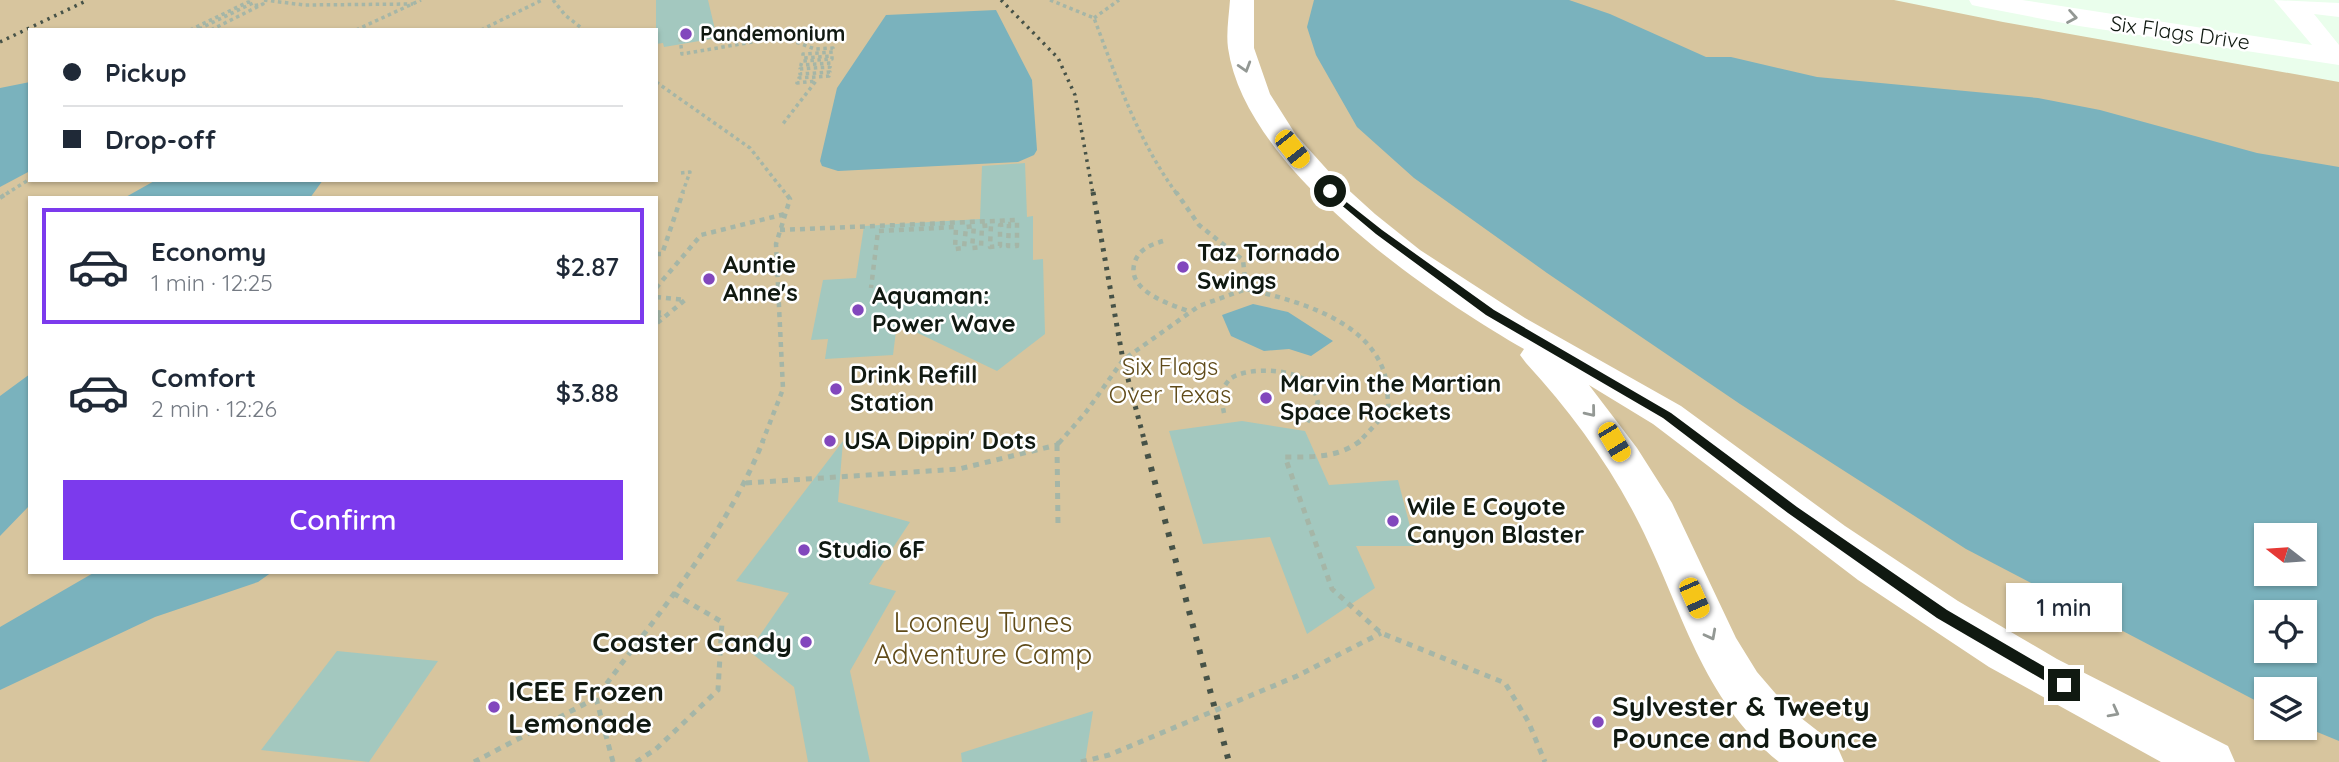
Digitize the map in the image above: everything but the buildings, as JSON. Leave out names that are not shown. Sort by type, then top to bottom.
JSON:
[{"type":"street","points":[[1242,0],[1238,27],[1246,72],[1268,115],[1303,163],[1361,218],[1490,313],[1540,356],[1593,414],[1614,442],[1664,528],[1704,621],[1729,669],[1753,705],[1780,733],[1818,762]]},
{"type":"street","name":"Six Flags Drive","points":[[1981,0],[2079,18],[2332,44]]},
{"type":"street","name":"Six Flags Drive","points":[[2103,0],[2332,44]]},
{"type":"street","points":[[2288,2],[2332,44]]},
{"type":"street","points":[[2288,2],[2338,6]]},
{"type":"street","points":[[1490,313],[1667,415],[1792,510],[1942,614],[2040,673],[2209,762]]},
{"type":"path","points":[[188,28],[246,0]]},
{"type":"path","points":[[264,0],[304,5],[414,4]]},
{"type":"path","points":[[407,0],[414,4]]},
{"type":"path","points":[[360,28],[421,0]]},
{"type":"path","points":[[485,28],[542,0]]},
{"type":"path","points":[[553,0],[565,15],[581,28]]},
{"type":"path","points":[[1050,0],[1094,18],[1132,117],[1158,167],[1199,225],[1243,260],[1246,289]]},
{"type":"path","points":[[1094,18],[1119,0]]},
{"type":"path","points":[[194,28],[248,2],[253,3],[201,28]]},
{"type":"path","points":[[208,28],[258,3],[264,4],[215,28]]},
{"type":"path","points":[[680,38],[682,54],[782,37],[815,49],[833,48],[833,52],[803,54],[803,58],[832,56],[832,59],[802,61],[801,65],[831,63],[830,67],[800,69],[800,74],[830,72],[829,76],[799,78],[797,83],[816,81],[816,84],[782,125]]},
{"type":"path","points":[[474,762],[596,698],[727,517],[746,483],[783,389],[776,244],[790,200],[750,149],[658,83]]},
{"type":"path","points":[[658,254],[662,254],[690,172],[681,173]]},
{"type":"path","points":[[0,198],[28,180]]},
{"type":"path","points":[[658,286],[701,235],[786,214]]},
{"type":"path","points":[[780,230],[1017,220],[1017,246],[1008,246],[1009,224],[1000,225],[1000,246],[990,247],[991,225],[982,226],[981,247],[972,248],[974,226],[966,227],[964,248],[955,249],[956,227],[878,231],[871,288]]},
{"type":"path","points":[[1163,241],[1145,248],[1138,255],[1132,268],[1133,274],[1142,286],[1155,296],[1191,312]]},
{"type":"path","points":[[746,483],[959,469],[1057,445],[1086,412],[1123,360],[1199,306],[1246,289],[1290,299],[1360,335],[1384,372],[1388,410],[1348,450],[1307,457],[1285,457],[1332,589],[1381,634],[1505,683],[1528,721],[1545,762]]},
{"type":"path","points":[[658,297],[685,300],[658,322]]},
{"type":"path","points":[[1224,413],[1219,404],[1225,385],[1237,375],[1251,370],[1272,370],[1293,374],[1309,382],[1317,395],[1318,405],[1307,423]]},
{"type":"path","points":[[1057,445],[1058,525]]},
{"type":"path","points":[[636,762],[656,749],[718,690],[722,622],[671,592]]},
{"type":"path","points":[[1081,762],[1109,755],[1297,676],[1381,634]]},
{"type":"path","points":[[596,698],[613,762]]},
{"type":"green space","name":"Six Flags Over Texas","points":[[0,0],[1894,0],[2339,82],[2339,762],[0,762]]},
{"type":"water","points":[[1314,0],[1569,0],[1610,14],[1706,57],[1731,57],[1817,77],[2038,98],[2100,110],[2257,153],[2339,167],[2339,741],[2317,732],[2317,677],[2254,677],[2254,700],[1966,549],[1740,404],[1547,273],[1414,178],[1357,127],[1316,55],[1307,27]]},
{"type":"water","points":[[996,10],[1032,80],[1037,150],[1034,155],[1018,162],[838,171],[822,166],[820,161],[837,88],[886,15]]},
{"type":"water","points":[[28,82],[28,172],[0,187],[0,88]]},
{"type":"water","points":[[152,182],[322,182],[311,196],[128,196]]},
{"type":"water","points":[[1253,304],[1288,312],[1333,341],[1311,356],[1289,349],[1264,351],[1231,336],[1222,315]]},
{"type":"water","points":[[28,375],[28,507],[0,536],[0,396]]},
{"type":"water","points":[[92,574],[269,574],[258,582],[155,617],[0,690],[0,627]]},
{"type":"railway","points":[[29,28],[88,0]]},
{"type":"railway","points":[[1001,0],[1058,58],[1075,95],[1093,194]]},
{"type":"railway","points":[[0,42],[28,29]]},
{"type":"railway","points":[[1093,192],[1123,360],[1145,443]]},
{"type":"railway","points":[[1144,441],[1229,762]]},
{"type":"place","name":"Pandemonium","points":[[686,34]]},
{"type":"place","name":"Taz Tornado Swings","points":[[1183,267]]},
{"type":"place","name":"Auntie Anne's","points":[[709,279]]},
{"type":"place","name":"Aquaman: Power Wave","points":[[858,310]]},
{"type":"place","name":"Drink Refill Station","points":[[836,389]]},
{"type":"place","name":"Marvin the Martian Space Rockets","points":[[1266,398]]},
{"type":"place","name":"USA Dippin' Dots","points":[[830,441]]},
{"type":"place","name":"Wile E Coyote Canyon Blaster","points":[[1393,521]]},
{"type":"place","name":"Studio 6F","points":[[804,550]]},
{"type":"place","name":"Coaster Candy","points":[[806,642]]},
{"type":"place","name":"ICEE Frozen Lemonade","points":[[494,707]]},
{"type":"place","name":"Sylvester & Tweety Pounce and Bounce","points":[[1598,722]]},
{"type":"route","points":[[1330,191],[1379,232],[1490,313],[1667,415],[1792,510],[1942,614],[2064,685]]},
{"type":"park label","name":"Looney Tunes Adventure Camp","points":[[983,638]]}]
